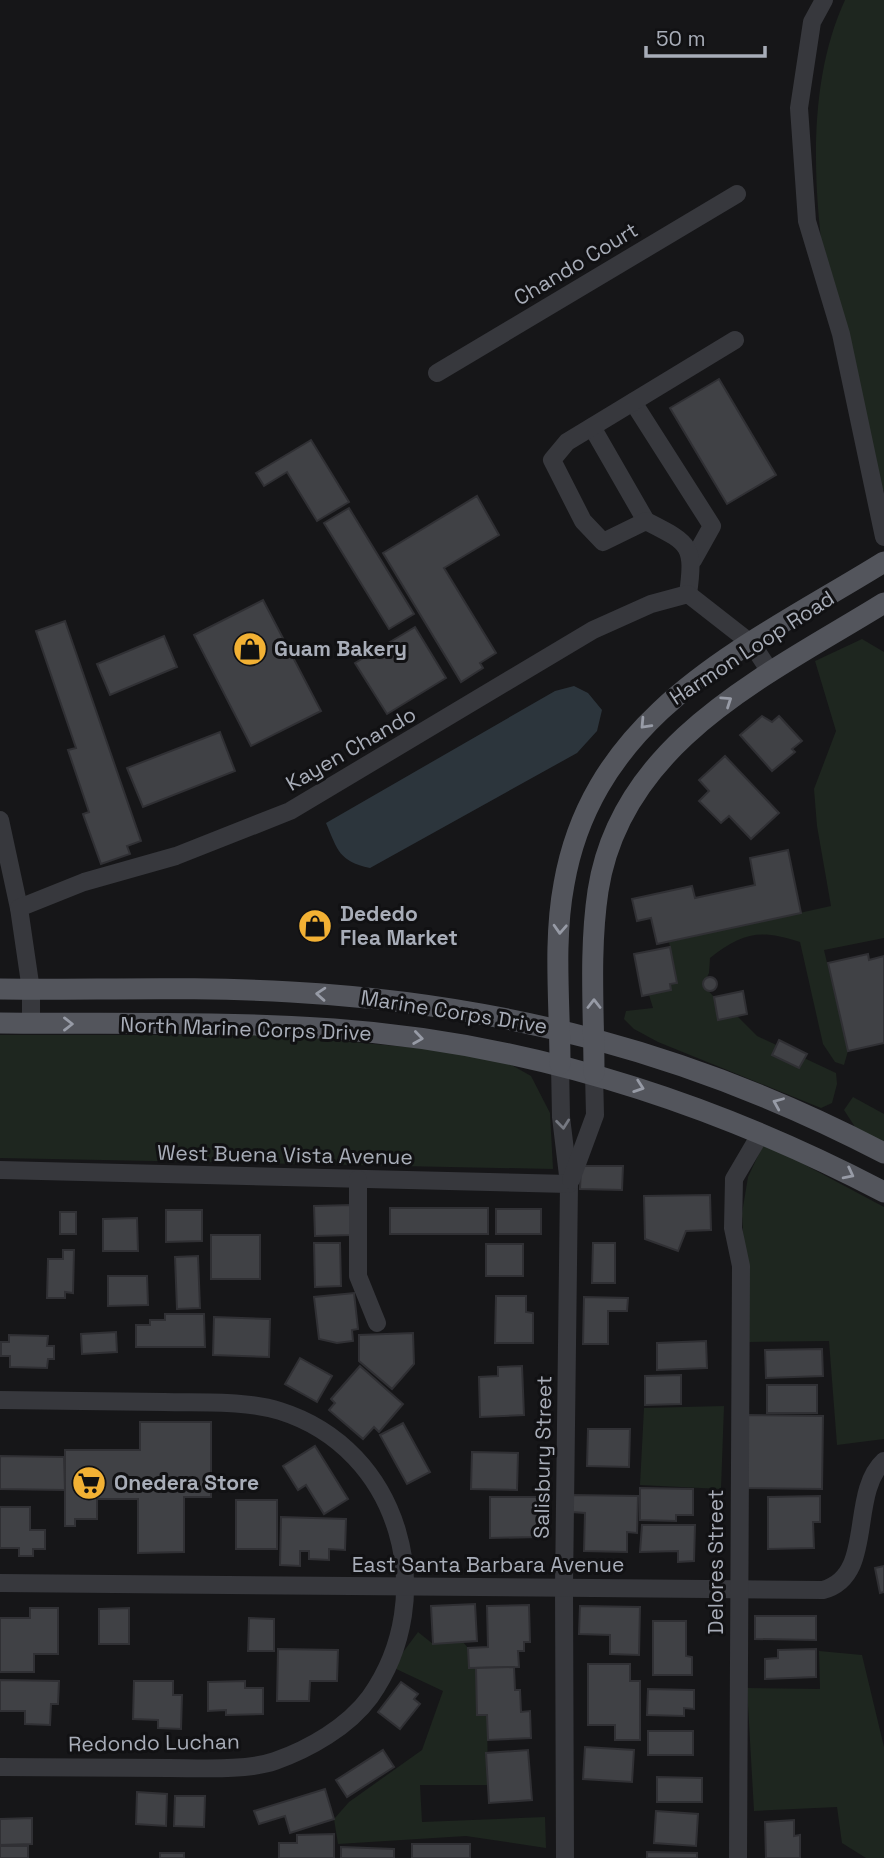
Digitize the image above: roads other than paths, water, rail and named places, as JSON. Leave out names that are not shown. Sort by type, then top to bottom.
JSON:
[{"type":"main road","name":"Harmon Loop Road","points":[[560,1064],[559,926],[563,885],[572,847],[586,813],[625,745],[677,694],[884,562]]},
{"type":"main road","name":"Harmon Loop Road","points":[[594,1073],[594,928],[598,890],[617,827],[653,767],[675,742],[726,701],[884,603]]},
{"type":"main road","name":"Marine Corps Drive","points":[[0,989],[239,990],[339,995],[430,1005],[560,1028],[730,1084],[820,1122],[884,1153]]},
{"type":"main road","name":"North Marine Corps Drive","points":[[0,1023],[239,1024],[336,1029],[475,1046],[594,1073],[671,1098],[761,1133],[884,1192]]},
{"type":"street","points":[[824,0],[813,22],[799,108],[807,221],[841,334],[884,537]]},
{"type":"street","name":"Chando Court","points":[[437,373],[737,194]]},
{"type":"street","points":[[646,521],[603,542],[583,521],[552,460],[567,442],[735,340]]},
{"type":"street","points":[[633,402],[712,526],[693,560],[688,594],[752,644],[771,673]]},
{"type":"street","points":[[592,427],[646,521],[680,538],[693,560]]},
{"type":"street","name":"Kayen Chando","points":[[19,908],[84,883],[176,856],[290,811],[593,630],[651,604],[688,594]]},
{"type":"street","points":[[0,823],[6,876],[19,908],[31,990],[31,1023]]},
{"type":"street","name":"Salisbury Street","points":[[560,1064],[561,1117],[569,1184],[564,1587],[565,1858]]},
{"type":"street","name":"Salisbury Street","points":[[569,1184],[595,1115],[594,1073]]},
{"type":"street","name":"Delores Street","points":[[738,1858],[741,1266],[733,1228],[734,1179],[761,1133]]},
{"type":"street","name":"West Buena Vista Avenue","points":[[0,1170],[569,1184]]},
{"type":"street","points":[[358,1179],[358,1276],[377,1323]]},
{"type":"street","name":"Redondo Luchan","points":[[0,1400],[222,1403],[280,1411],[332,1437],[374,1479],[400,1531],[407,1589],[397,1647],[369,1698],[326,1738],[272,1762],[214,1768],[0,1767]]},
{"type":"street","name":"East Santa Barbara Avenue","points":[[0,1583],[407,1589],[564,1587],[823,1590],[844,1581],[853,1561],[869,1483],[884,1461]]},
{"type":"place","name":"Guam Bakery","points":[[250,649]]},
{"type":"place","name":"Dededo Flea Market","points":[[315,926]]},
{"type":"place","name":"Onedera Store","points":[[89,1483]]}]
